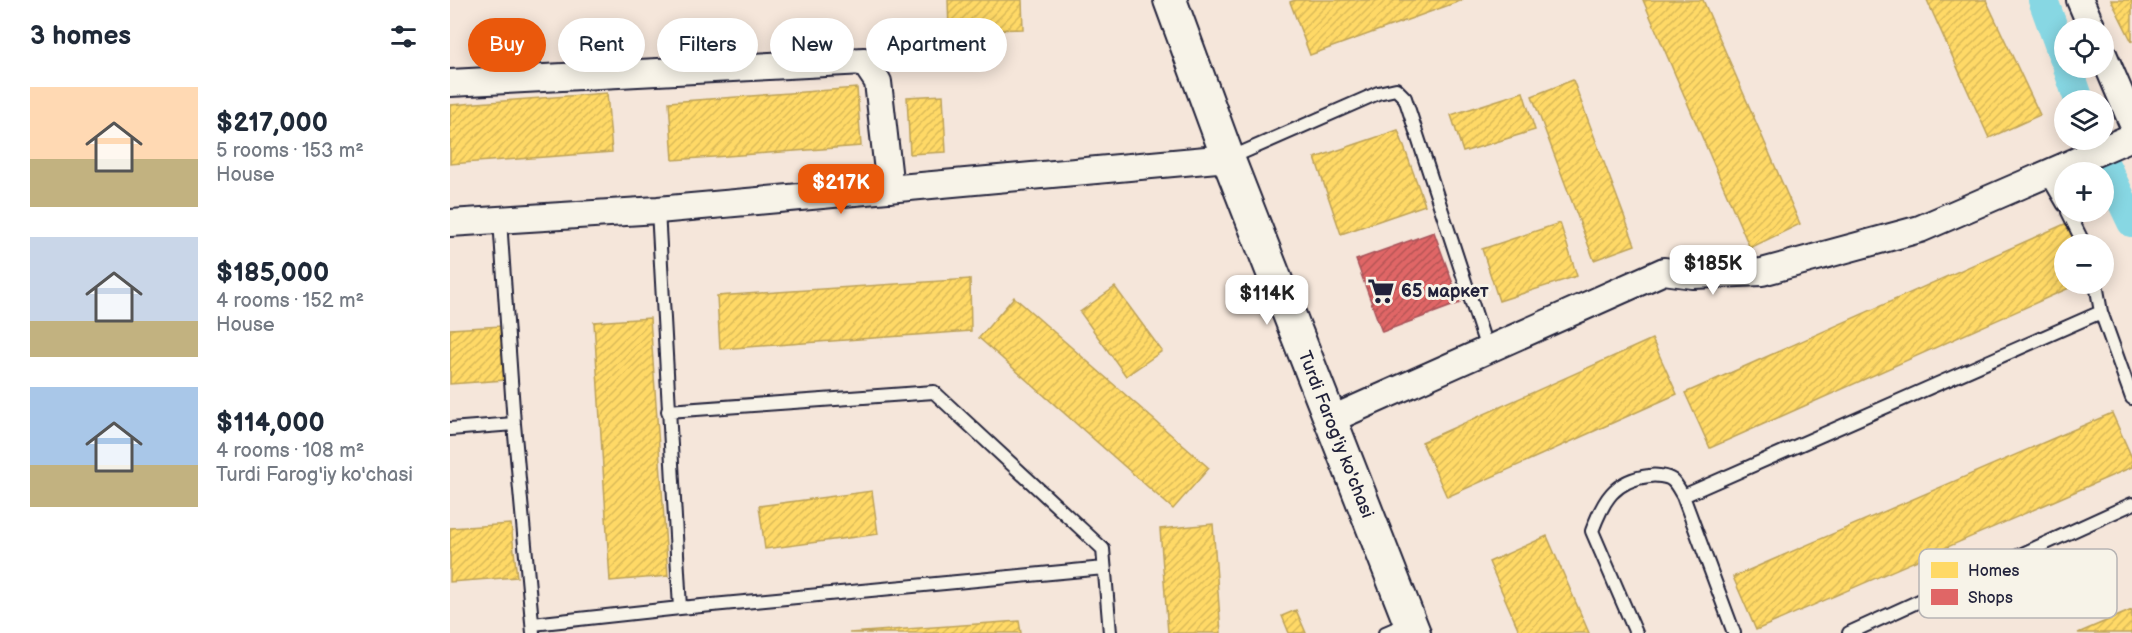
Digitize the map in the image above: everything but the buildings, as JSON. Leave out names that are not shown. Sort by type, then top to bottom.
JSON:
[{"type":"street","name":"Turdi Farog'iy ko'chasi","points":[[1170,0],[1228,158],[1330,420],[1403,629]]},
{"type":"street","points":[[2080,0],[2088,18]]},
{"type":"street","points":[[450,83],[864,61],[878,82],[890,189]]},
{"type":"street","points":[[2114,73],[2127,95],[2132,122]]},
{"type":"street","points":[[1330,420],[1664,271],[1692,275],[1762,272],[1920,229],[2124,141]]},
{"type":"street","points":[[450,223],[658,210],[1228,158]]},
{"type":"lane","points":[[1228,158],[1378,93],[1396,89],[1405,98],[1488,349]]},
{"type":"lane","points":[[2046,174],[2054,188]]},
{"type":"lane","points":[[658,210],[680,608]]},
{"type":"lane","points":[[500,220],[514,424],[533,629],[680,608],[1104,568]]},
{"type":"lane","points":[[2098,294],[2101,312],[2132,398]]},
{"type":"lane","points":[[1683,496],[2101,312]]},
{"type":"lane","points":[[668,411],[934,392],[1103,549],[1110,633]]},
{"type":"lane","points":[[450,429],[514,424]]},
{"type":"lane","points":[[1636,633],[1592,531],[1601,507],[1618,486],[1636,477],[1654,475],[1672,480],[1683,496],[1734,633]]},
{"type":"lane","points":[[2033,549],[2132,504]]},
{"type":"lane","points":[[1849,633],[1919,601]]},
{"type":"waterway","points":[[2043,0],[2054,30]]},
{"type":"waterway","points":[[2071,78],[2076,90]]},
{"type":"waterway","points":[[2098,150],[2132,222]]},
{"type":"place","name":"65 маркет","points":[[1381,291]]}]
